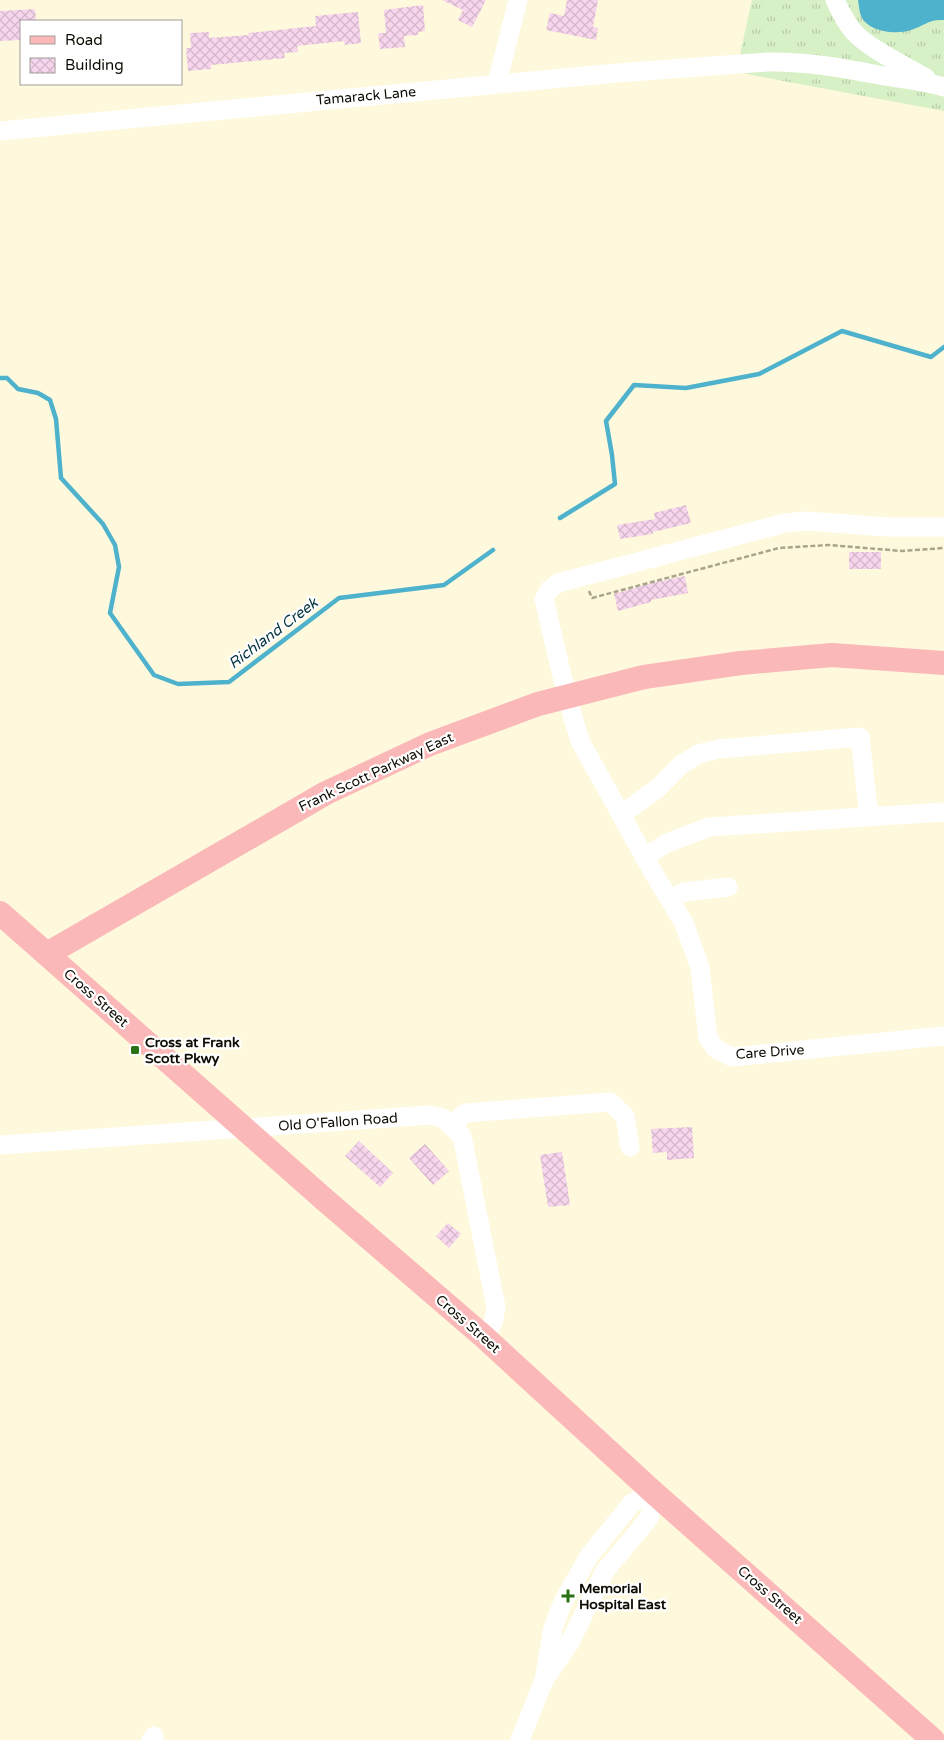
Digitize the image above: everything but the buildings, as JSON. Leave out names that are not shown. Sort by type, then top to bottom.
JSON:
[{"type":"main road","name":"Frank Scott Parkway East","points":[[47,954],[326,793],[430,744],[538,704],[644,677],[741,663],[832,655],[944,663]]},
{"type":"main road","name":"Cross Street","points":[[0,913],[482,1336],[653,1492],[933,1740]]},
{"type":"street","points":[[497,84],[518,0]]},
{"type":"street","points":[[834,0],[841,14],[865,42],[941,86]]},
{"type":"street","name":"Tamarack Lane","points":[[0,131],[497,84],[732,64],[784,62],[822,65],[941,86]]},
{"type":"street","name":"Care Drive","points":[[944,528],[887,528],[806,521],[786,523],[558,583],[549,590],[544,599],[567,697],[580,741],[684,923],[700,968],[708,1038],[716,1050],[732,1057],[944,1036]]},
{"type":"street","points":[[621,815],[658,788],[681,765],[698,754],[719,749],[860,738],[869,817]]},
{"type":"street","points":[[644,856],[667,843],[709,827],[944,812]]},
{"type":"street","points":[[670,900],[684,892],[728,887]]},
{"type":"street","points":[[482,1336],[493,1323],[496,1307],[462,1136],[452,1125],[465,1112],[610,1102],[625,1116],[630,1147]]},
{"type":"street","name":"Old O'Fallon Road","points":[[0,1145],[430,1115],[443,1118],[452,1125]]},
{"type":"street","points":[[520,1740],[544,1680],[569,1644],[605,1571],[650,1517],[653,1492]]},
{"type":"path","points":[[589,590],[592,598],[778,548],[829,545],[902,551],[944,548]]},
{"type":"green space","points":[[752,0],[944,0],[944,111],[736,72]]},
{"type":"water","points":[[858,0],[944,0],[944,20],[930,22],[905,31],[883,31],[870,26],[865,21],[860,14]]},
{"type":"waterway","name":"Richland Creek","points":[[560,518],[615,484],[606,421],[634,385],[686,388],[759,374],[842,331],[931,357],[944,347]]},
{"type":"waterway","name":"Richland Creek","points":[[0,378],[7,378],[18,389],[38,393],[50,400],[56,419],[61,478],[103,524],[115,545],[119,567],[110,613],[154,675],[178,684],[229,682],[339,598],[444,585],[493,550]]},
{"type":"place","name":"Cross at Frank Scott Pkwy","points":[[135,1050]]},
{"type":"place","name":"Memorial Hospital East","points":[[568,1596]]}]
